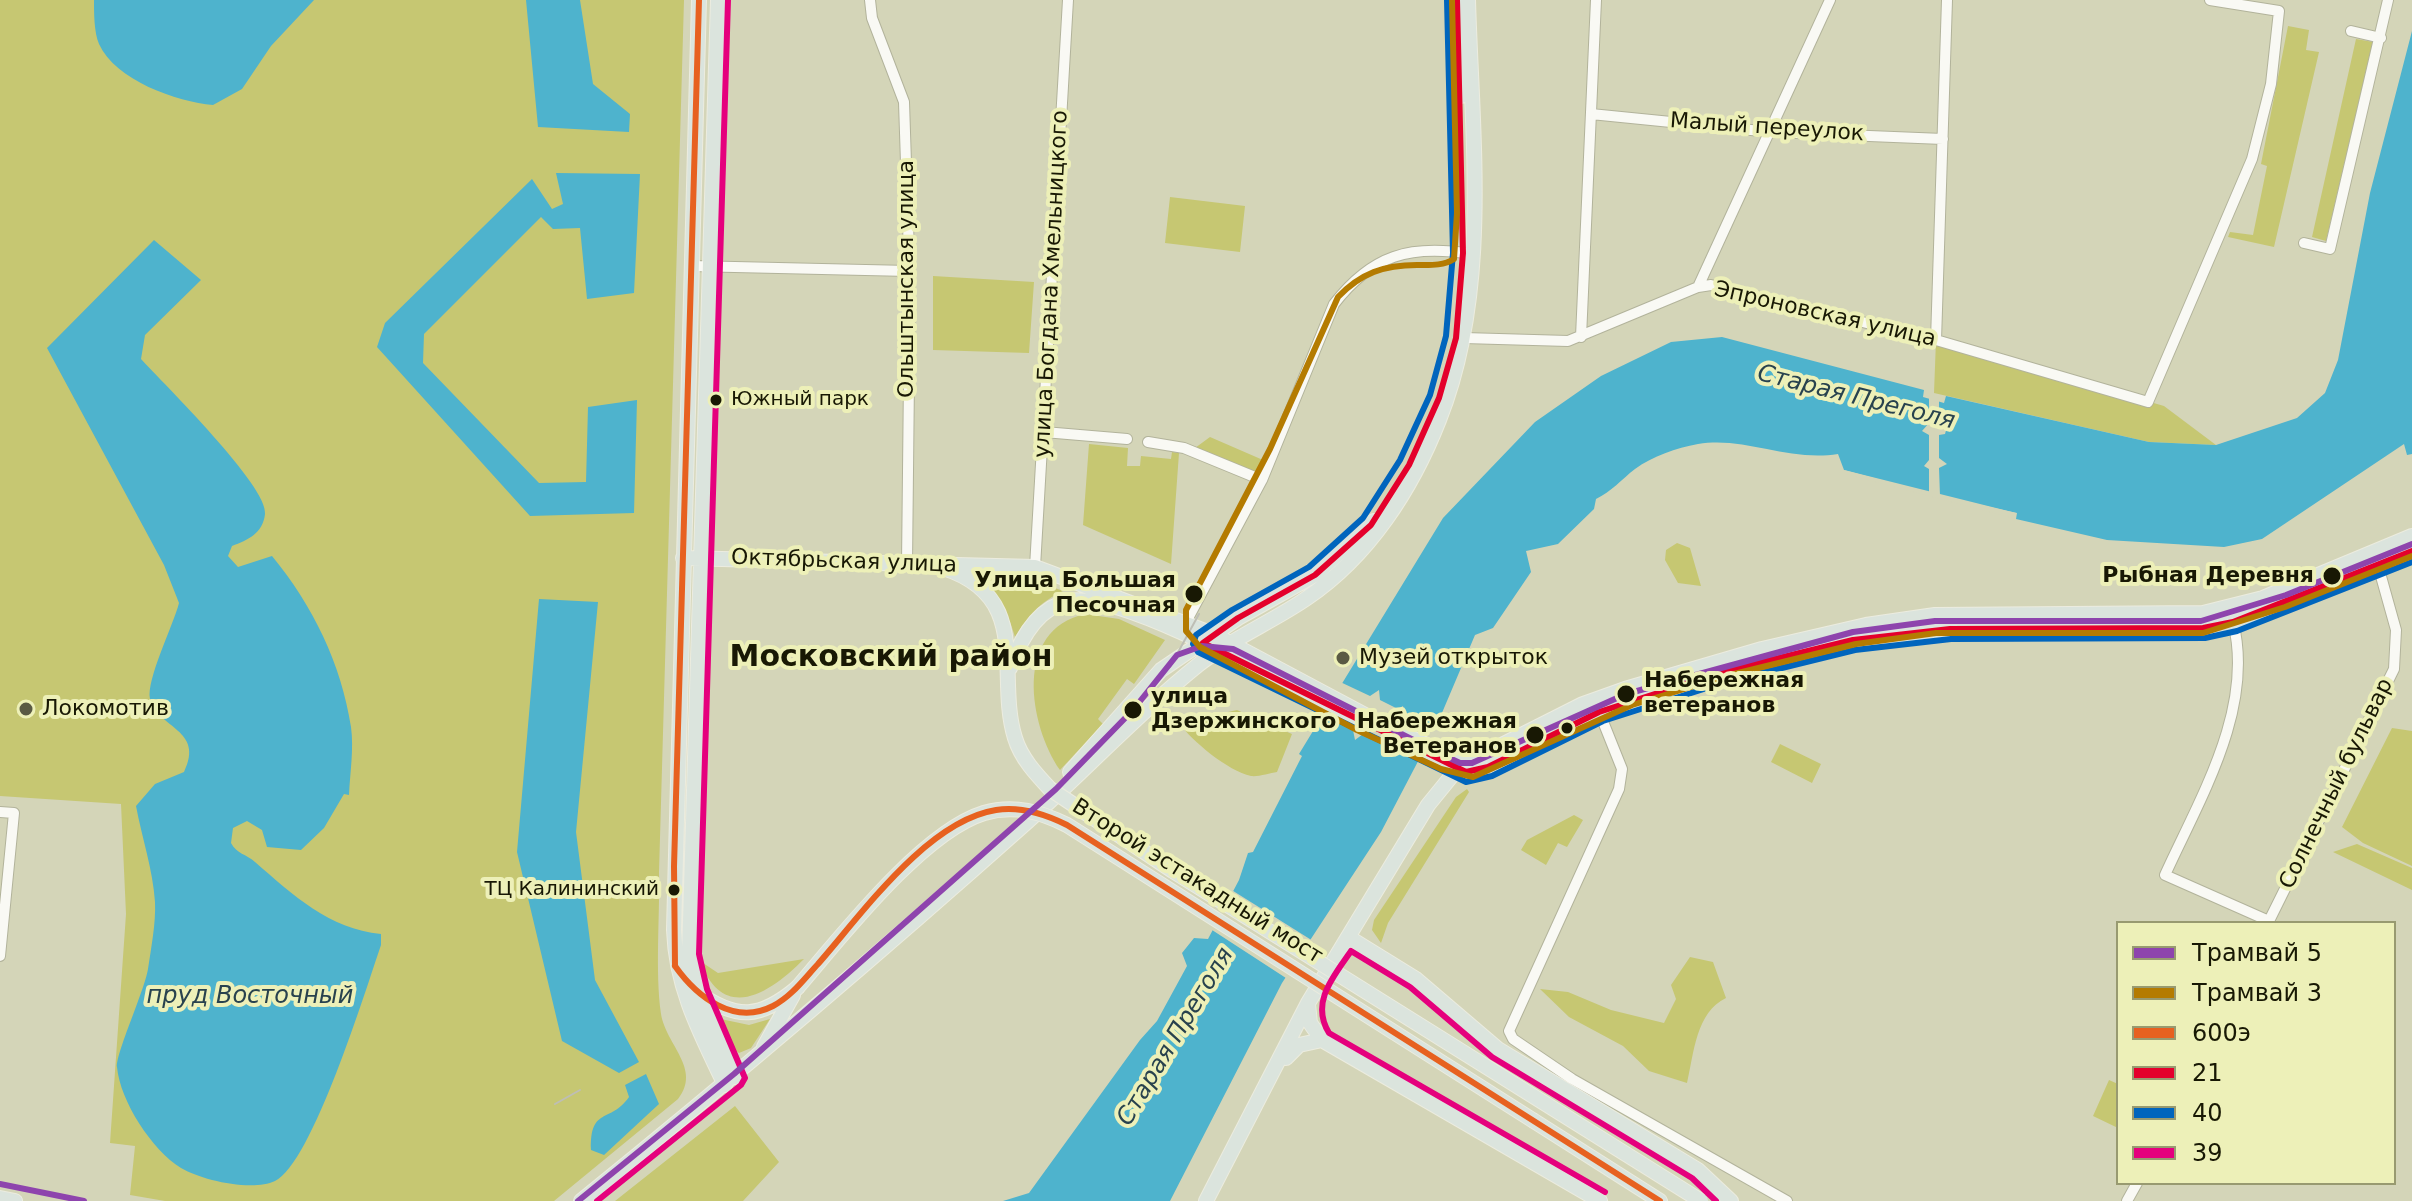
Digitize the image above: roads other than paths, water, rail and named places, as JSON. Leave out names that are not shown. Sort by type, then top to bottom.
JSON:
[{"type":"main road","points":[[699,0],[674,866],[675,966],[681,988],[730,1081]]},
{"type":"main road","points":[[718,0],[689,955],[697,992],[730,1081]]},
{"type":"main road","points":[[1457,0],[1467,254]]},
{"type":"main road","points":[[581,1201],[830,997],[1062,792],[1199,664],[1306,599],[1365,547],[1396,504],[1432,437],[1459,367],[1467,254],[1468,0]]},
{"type":"main road","points":[[830,997],[830,987],[1064,778],[1161,670],[1203,638],[1315,575],[1371,525],[1424,433],[1460,338]]},
{"type":"main road","points":[[1597,706],[1726,671],[1868,638],[1950,629],[2203,628],[2233,622],[2376,558],[2412,536]]},
{"type":"main road","points":[[1206,1201],[1308,1003],[1428,805],[1462,764],[1597,706],[1762,649],[1866,625],[1935,615],[2141,615],[2229,608],[2376,558],[2412,551]]},
{"type":"main road","name":"Октябрьская улица","points":[[683,558],[1035,567],[1185,624],[1203,638],[1331,703],[1445,759],[1462,764]]},
{"type":"main road","name":"Второй эстакадный мост","points":[[931,564],[965,577],[989,598],[1005,634],[1010,668],[1010,720],[1024,758],[1050,789],[1173,871],[1701,1201]]},
{"type":"main road","name":"Второй эстакадный мост","points":[[1010,668],[1033,623],[1065,602],[1084,599],[1203,638]]},
{"type":"main road","name":"Второй эстакадный мост","points":[[797,988],[920,853],[973,817],[1010,809],[1032,810],[1067,825],[1660,1201]]},
{"type":"main road","points":[[1348,937],[1416,979],[1498,1049],[1698,1170],[1731,1201]]},
{"type":"main road","points":[[675,966],[697,992],[718,1007],[752,1013],[767,1009],[797,988]]},
{"type":"main road","points":[[757,1057],[797,988]]},
{"type":"main road","points":[[1308,1003],[1310,1023],[1322,1040],[1510,1152],[1600,1201]]},
{"type":"main road","points":[[1272,1073],[1299,1045],[1322,1040]]},
{"type":"main road","points":[[0,1198],[15,1201]]},
{"type":"street","name":"Ольштынская улица","points":[[870,0],[872,18],[904,102],[909,271],[907,564]]},
{"type":"street","name":"улица Богдана Хмельницкого","points":[[1035,567],[1068,0]]},
{"type":"street","points":[[1581,337],[1596,0]]},
{"type":"street","points":[[1698,287],[1830,0]]},
{"type":"street","points":[[1936,340],[1947,0]]},
{"type":"street","name":"Эпроновская улица","points":[[1460,338],[1551,342],[1581,337],[1698,287],[1711,285],[1936,340],[2148,402],[2252,159],[2271,84],[2279,11],[2210,0]]},
{"type":"street","points":[[2304,243],[2330,249],[2388,0]]},
{"type":"street","points":[[2351,31],[2381,38]]},
{"type":"street","name":"Малый переулок","points":[[1591,114],[1771,132],[1943,139]]},
{"type":"street","points":[[1185,624],[1262,480],[1334,304],[1385,258],[1401,254],[1467,254]]},
{"type":"street","points":[[691,266],[909,271]]},
{"type":"street","points":[[1044,432],[1127,439]]},
{"type":"street","points":[[1148,442],[1184,448],[1262,480]]},
{"type":"street","name":"Солнечный бульвар","points":[[2269,921],[2393,673],[2396,630],[2376,558]]},
{"type":"street","name":"Солнечный бульвар","points":[[2233,622],[2240,662],[2228,725],[2215,765],[2165,875],[2267,921]]},
{"type":"street","points":[[1597,706],[1622,769],[1619,789],[1509,1031],[1513,1039],[1572,1079],[1787,1201]]},
{"type":"street","points":[[0,812],[14,813],[0,956]]},
{"type":"water","points":[[94,0],[314,0],[271,46],[242,89],[213,105],[165,94],[118,68],[99,44]]},
{"type":"water","points":[[526,0],[580,0],[593,84],[630,114],[629,132],[538,127]]},
{"type":"water","name":"Старая Преголя","points":[[2412,31],[2412,454],[2407,455],[2404,444],[2262,539],[2224,547],[2107,540],[2016,519],[2016,513],[1844,470],[1838,454],[1802,455],[1715,442],[1681,448],[1649,460],[1596,499],[1594,509],[1558,544],[1526,551],[1531,572],[1493,628],[1475,635],[1436,727],[1381,832],[1282,983],[1170,1201],[1003,1201],[1029,1193],[1157,1021],[1187,966],[1182,953],[1194,938],[1208,939],[1239,880],[1248,853],[1253,852],[1302,756],[1299,754],[1443,518],[1535,422],[1601,376],[1671,342],[1722,337],[1924,390],[1923,397],[1944,403],[1946,396],[2149,442],[2216,445],[2297,418],[2325,393],[2338,360],[2370,193]]},
{"type":"water","points":[[556,173],[640,174],[634,293],[587,299],[580,228],[553,229],[541,217],[424,334],[423,363],[539,483],[586,482],[588,407],[637,400],[634,513],[530,516],[377,347],[385,323],[532,179],[552,209],[563,204]]},
{"type":"water","name":"пруд Восточный","points":[[154,240],[201,280],[145,335],[141,359],[233,459],[262,501],[265,514],[258,531],[232,546],[228,556],[238,567],[272,556],[287,575],[323,636],[340,680],[351,727],[349,795],[344,794],[324,828],[301,850],[267,847],[262,830],[247,821],[233,828],[231,843],[328,918],[362,931],[381,934],[381,945],[363,998],[321,1110],[290,1168],[275,1181],[265,1184],[240,1185],[213,1180],[181,1168],[170,1160],[139,1124],[124,1095],[117,1067],[145,979],[155,918],[152,878],[136,806],[155,784],[184,772],[189,758],[185,738],[162,717],[150,699],[152,679],[179,603],[164,565],[47,348]]},
{"type":"water","points":[[539,599],[598,602],[576,832],[595,980],[639,1062],[619,1073],[562,1041],[517,852]]},
{"type":"water","points":[[646,1074],[659,1104],[604,1155],[591,1150],[594,1127],[598,1121],[629,1097],[625,1085]]},
{"type":"tram line","name":"3","points":[[1452,0],[1457,213],[1454,259],[1441,264],[1405,265],[1374,272],[1355,282],[1338,297],[1270,449],[1186,610],[1186,631],[1200,647],[1357,730],[1441,769],[1473,777],[1632,705],[1730,675],[1856,644],[1936,633],[2203,633],[2285,607],[2412,556]]},
{"type":"tram line","name":"5","points":[[578,1201],[734,1074],[1056,789],[1133,710],[1177,655],[1202,646],[1233,649],[1445,756],[1460,763],[1472,763],[1626,694],[1853,632],[1935,621],[2201,621],[2286,595],[2412,544]]},
{"type":"tram line","points":[[1170,667],[1199,614]]},
{"type":"tram line","points":[[555,1104],[580,1090]]},
{"type":"tram line","name":"5","points":[[0,1184],[84,1201]]},
{"type":"place","name":"Южный парк","points":[[716,400]]},
{"type":"place","name":"Рыбная Деревня","points":[[2332,576]]},
{"type":"place","name":"Улица Большая Песочная","points":[[1194,594]]},
{"type":"place","name":"Музей открыток","points":[[1343,658]]},
{"type":"place","name":"Набережная ветеранов","points":[[1626,694]]},
{"type":"place","name":"Локомотив","points":[[26,709]]},
{"type":"place","name":"улица Дзержинского","points":[[1133,710]]},
{"type":"place","name":"Набережная Ветеранов","points":[[1535,735]]},
{"type":"place","name":"ТЦ Калининский","points":[[674,890]]},
{"type":"district","name":"Московский район","points":[[891,658]]}]
